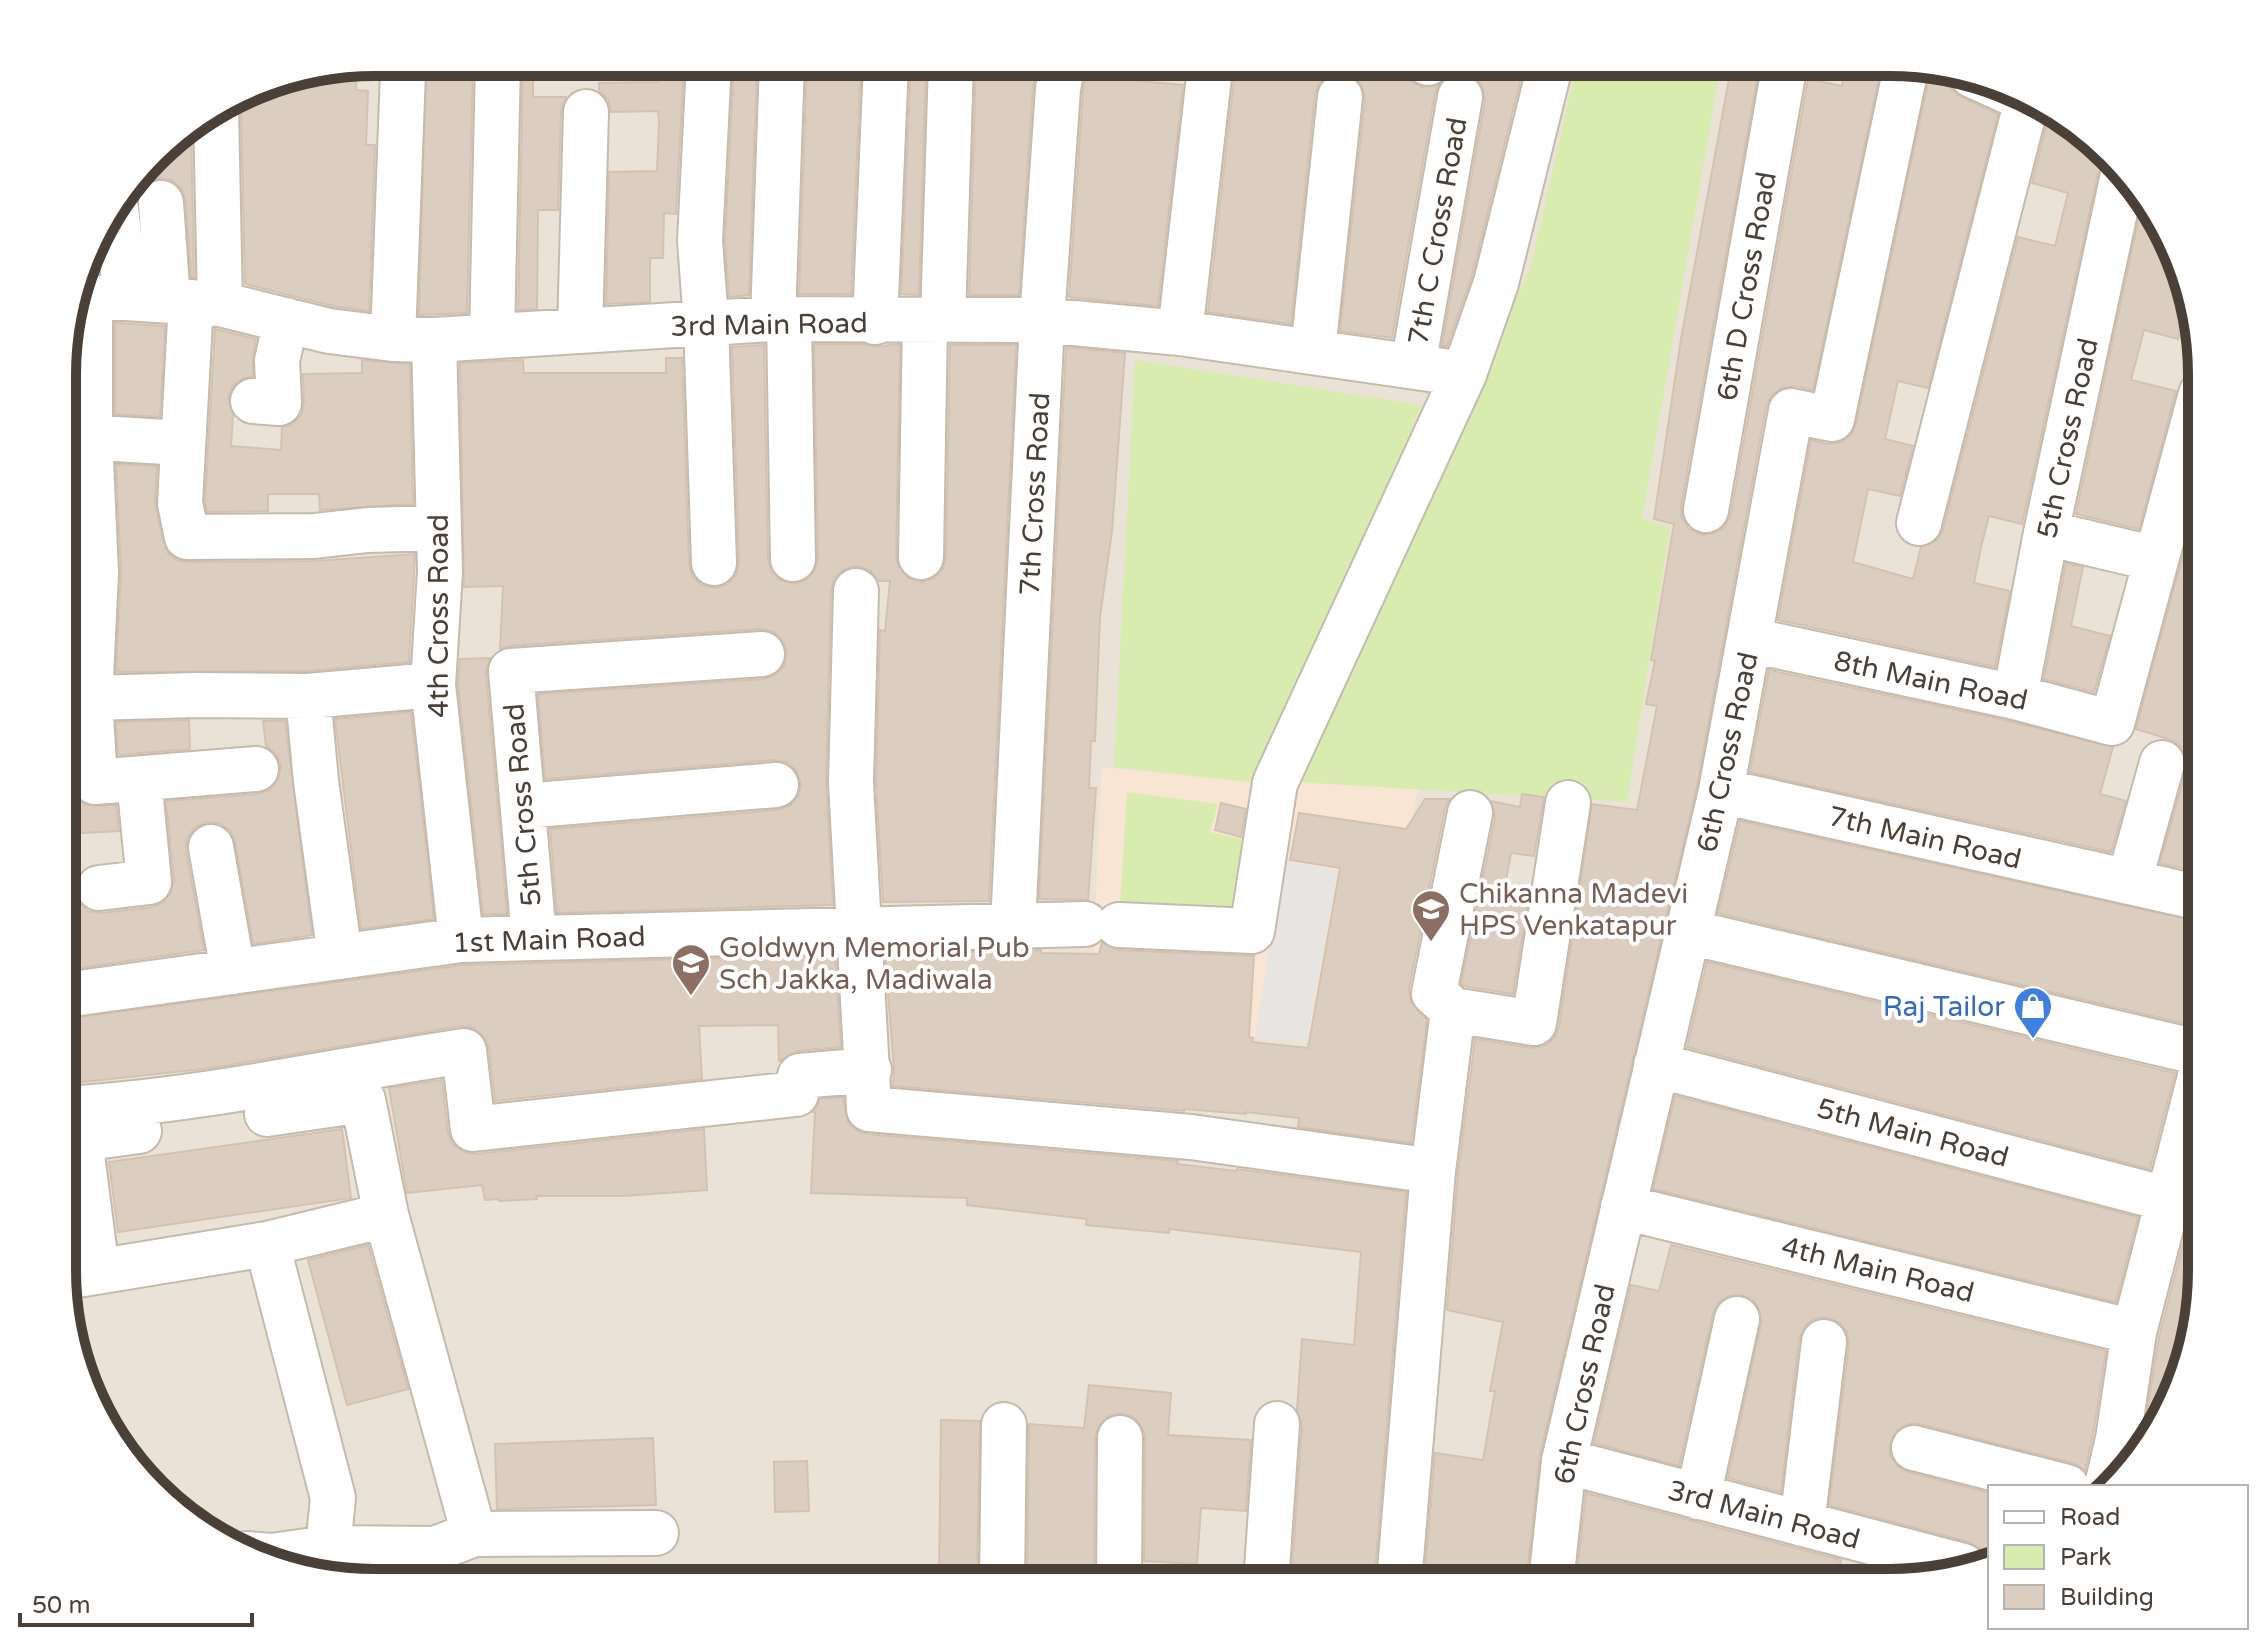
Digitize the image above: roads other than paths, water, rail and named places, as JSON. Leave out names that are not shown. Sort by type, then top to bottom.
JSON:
[{"type":"street","name":"4th Cross Road","points":[[403,76],[414,339],[440,571],[433,685],[461,940]]},
{"type":"street","points":[[492,335],[498,76]]},
{"type":"street","points":[[708,76],[700,241],[706,322],[714,563]]},
{"type":"street","points":[[782,76],[781,319],[793,559]]},
{"type":"street","points":[[875,322],[885,76]]},
{"type":"street","points":[[921,557],[950,76]]},
{"type":"street","name":"7th Cross Road","points":[[1013,926],[1042,320],[1060,76]]},
{"type":"street","points":[[1464,374],[1496,283],[1548,76]]},
{"type":"street","name":"6th D Cross Road","points":[[1706,510],[1783,76]]},
{"type":"street","points":[[1180,333],[1209,77]]},
{"type":"street","name":"6th Cross Road","points":[[1552,1569],[1564,1461],[1721,791],[1791,411],[1832,419],[1904,77]]},
{"type":"street","points":[[1313,351],[1340,97]]},
{"type":"street","name":"7th C Cross Road","points":[[1413,366],[1460,97]]},
{"type":"street","points":[[1919,523],[2030,111]]},
{"type":"street","points":[[580,331],[586,112]]},
{"type":"street","points":[[210,125],[145,300],[77,436],[96,573],[83,679],[95,782],[256,769]]},
{"type":"street","name":"5th Cross Road","points":[[2015,697],[2046,533],[2120,186]]},
{"type":"street","points":[[145,300],[161,203]]},
{"type":"street","points":[[120,219],[145,300],[183,443],[180,503],[187,537],[314,536],[368,530],[437,528]]},
{"type":"street","name":"3rd Main Road","points":[[145,300],[286,320],[329,331],[414,339],[781,319],[875,322],[1042,320],[1180,333],[1464,374]]},
{"type":"street","points":[[253,401],[279,403],[277,361],[286,320]]},
{"type":"street","name":"1st Main Road","points":[[76,993],[461,940],[1102,924],[1252,931],[1275,783],[1464,374]]},
{"type":"street","points":[[77,436],[183,443]]},
{"type":"street","points":[[2046,533],[2156,559],[2188,442]]},
{"type":"street","name":"8th Main Road","points":[[1750,640],[2015,697],[2112,723],[2156,559]]},
{"type":"street","points":[[856,591],[851,783],[869,1109],[1191,1137],[1433,1171]]},
{"type":"street","name":"5th Cross Road","points":[[534,938],[511,671],[762,654]]},
{"type":"street","points":[[83,679],[196,695],[308,696],[433,685]]},
{"type":"street","points":[[308,696],[316,781],[340,957]]},
{"type":"street","points":[[2129,882],[2162,763]]},
{"type":"street","points":[[99,888],[149,882],[139,779]]},
{"type":"street","points":[[523,806],[776,785]]},
{"type":"street","name":"7th Main Road","points":[[1721,791],[2188,895]]},
{"type":"street","points":[[1470,813],[1434,993],[1453,1010],[1534,1023],[1568,803]]},
{"type":"street","points":[[211,847],[233,972]]},
{"type":"street","points":[[1689,932],[2188,1050]]},
{"type":"street","points":[[1400,1569],[1433,1171],[1453,1010]]},
{"type":"street","points":[[76,1108],[150,1103],[464,1051],[473,1129],[796,1094],[800,1076],[869,1070]]},
{"type":"street","name":"5th Main Road","points":[[1656,1065],[2186,1203]]},
{"type":"street","points":[[386,1215],[267,1244],[81,1275],[80,1139],[363,1100],[386,1215],[474,1534]]},
{"type":"street","points":[[2132,1442],[2134,1332],[2186,1203]]},
{"type":"street","name":"4th Main Road","points":[[1623,1207],[2134,1332]]},
{"type":"street","points":[[267,1244],[333,1498],[328,1548]]},
{"type":"street","points":[[1698,1497],[1737,1319]]},
{"type":"street","points":[[1802,1524],[1824,1342]]},
{"type":"street","points":[[1267,1569],[1277,1424]]},
{"type":"street","points":[[1002,1569],[1004,1425]]},
{"type":"street","points":[[1119,1569],[1120,1438]]},
{"type":"street","points":[[1914,1448],[2059,1485]]},
{"type":"street","name":"3rd Main Road","points":[[1564,1461],[1950,1563]]},
{"type":"street","points":[[284,1555],[328,1548],[435,1549],[474,1534],[656,1533]]},
{"type":"place","name":"Chikanna Madevi HPS Venkatapur","points":[[1431,943]]},
{"type":"place","name":"Goldwyn Memorial Pub Sch Jakka, Madiwala","points":[[691,997]]},
{"type":"place","name":"Raj Tailor","points":[[2033,1040]]}]
